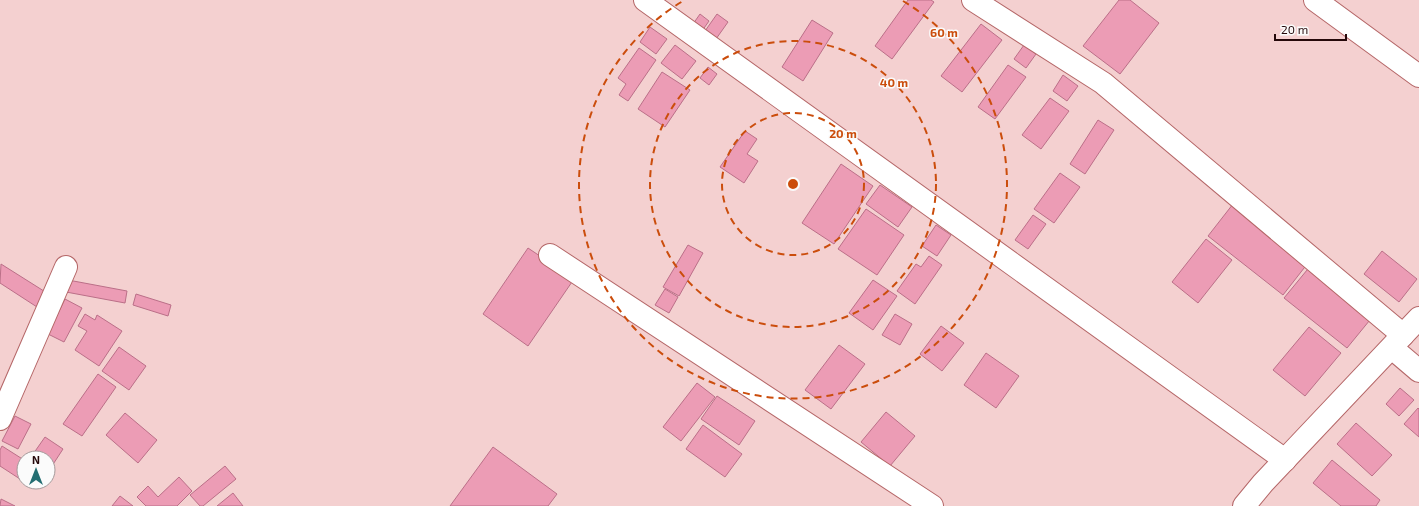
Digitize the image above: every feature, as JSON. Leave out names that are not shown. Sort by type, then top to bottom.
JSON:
[{"type":"street","points":[[646,0],[1285,460]]},
{"type":"street","points":[[973,0],[1102,83],[1397,341],[1419,371]]},
{"type":"street","points":[[1314,0],[1419,76]]},
{"type":"street","points":[[550,255],[932,506]]},
{"type":"street","points":[[0,419],[66,266]]},
{"type":"street","points":[[1244,506],[1263,483],[1419,318]]},
{"type":"building","points":[[908,0],[931,0],[934,2],[892,59],[875,46]]},
{"type":"building","points":[[1119,0],[1130,0],[1159,23],[1120,74],[1083,46]]},
{"type":"building","points":[[700,14],[709,21],[702,31],[693,24]]},
{"type":"building","points":[[717,14],[728,22],[716,39],[705,31]]},
{"type":"building","points":[[812,20],[833,33],[803,81],[782,67]]},
{"type":"building","points":[[981,24],[1002,40],[962,92],[941,76]]},
{"type":"building","points":[[650,27],[667,39],[656,54],[640,42]]},
{"type":"building","points":[[675,45],[696,61],[682,79],[661,63]]},
{"type":"building","points":[[1024,45],[1036,54],[1026,68],[1014,59]]},
{"type":"building","points":[[639,48],[656,60],[628,101],[619,95],[626,84],[618,78]]},
{"type":"building","points":[[1008,65],[1026,77],[995,119],[978,107]]},
{"type":"building","points":[[708,67],[717,74],[709,85],[700,78]]},
{"type":"building","points":[[662,72],[690,90],[665,127],[638,109]]},
{"type":"building","points":[[1063,75],[1078,86],[1067,101],[1053,91]]},
{"type":"building","points":[[1050,98],[1069,111],[1041,149],[1022,135]]},
{"type":"building","points":[[1098,120],[1114,130],[1085,174],[1070,164]]},
{"type":"building","points":[[745,131],[757,139],[747,154],[758,161],[744,183],[720,167]]},
{"type":"building","points":[[841,164],[873,186],[834,244],[802,223]]},
{"type":"building","points":[[1060,173],[1080,187],[1054,223],[1034,209]]},
{"type":"building","points":[[880,185],[912,207],[898,227],[866,204]]},
{"type":"building","points":[[1233,204],[1308,263],[1283,295],[1208,236]]},
{"type":"building","points":[[866,209],[904,235],[877,275],[838,249]]},
{"type":"building","points":[[1033,215],[1046,224],[1028,249],[1015,240]]},
{"type":"building","points":[[936,225],[951,235],[937,256],[922,246]]},
{"type":"building","points":[[1206,239],[1232,260],[1198,303],[1172,282]]},
{"type":"building","points":[[688,245],[703,253],[679,296],[663,287]]},
{"type":"building","points":[[528,248],[574,279],[528,346],[483,314]]},
{"type":"building","points":[[1382,251],[1417,279],[1399,302],[1364,274]]},
{"type":"building","points":[[929,256],[942,265],[915,304],[897,291],[916,264],[921,267]]},
{"type":"building","points":[[1,264],[47,293],[37,307],[0,283]]},
{"type":"building","points":[[1312,264],[1374,315],[1347,348],[1284,298]]},
{"type":"building","points":[[68,280],[127,291],[125,303],[66,292]]},
{"type":"building","points":[[873,280],[897,296],[873,330],[849,313]]},
{"type":"building","points":[[665,289],[678,297],[669,313],[655,305]]},
{"type":"building","points":[[136,294],[171,305],[168,316],[133,305]]},
{"type":"building","points":[[65,299],[82,308],[64,342],[48,334]]},
{"type":"building","points":[[85,314],[95,320],[97,315],[122,331],[99,366],[75,350],[87,331],[78,326]]},
{"type":"building","points":[[895,314],[912,324],[900,345],[882,335]]},
{"type":"building","points":[[941,326],[964,343],[942,371],[920,354]]},
{"type":"building","points":[[1309,327],[1341,353],[1305,396],[1273,370]]},
{"type":"building","points":[[839,345],[865,364],[831,409],[805,390]]},
{"type":"building","points":[[119,347],[146,366],[129,390],[102,371]]},
{"type":"building","points":[[986,353],[1019,376],[996,408],[964,385]]},
{"type":"building","points":[[98,374],[116,387],[82,436],[63,424]]},
{"type":"building","points":[[697,383],[715,397],[681,441],[663,427]]},
{"type":"building","points":[[1400,388],[1414,400],[1399,416],[1386,404]]},
{"type":"building","points":[[717,396],[755,421],[739,445],[701,419]]},
{"type":"building","points":[[1418,408],[1419,409],[1419,437],[1404,424]]},
{"type":"building","points":[[886,412],[915,436],[890,466],[861,442]]},
{"type":"building","points":[[125,413],[157,440],[138,463],[106,435]]},
{"type":"building","points":[[15,416],[31,424],[18,449],[2,441]]},
{"type":"building","points":[[1356,423],[1392,455],[1372,476],[1337,444]]},
{"type":"building","points":[[703,425],[742,454],[725,477],[686,449]]},
{"type":"building","points":[[45,437],[63,449],[56,460],[56,450],[36,450]]},
{"type":"building","points":[[2,446],[16,455],[16,476],[0,466],[0,450]]},
{"type":"building","points":[[493,447],[557,494],[548,506],[450,506]]},
{"type":"building","points":[[1332,460],[1380,500],[1376,506],[1341,506],[1313,483]]},
{"type":"building","points":[[225,466],[236,479],[203,506],[200,506],[190,495]]},
{"type":"building","points":[[179,477],[192,491],[177,506],[146,506],[137,497],[148,486],[158,497]]},
{"type":"building","points":[[233,493],[243,506],[217,506]]},
{"type":"building","points":[[120,496],[133,506],[112,506]]},
{"type":"building","points":[[1,499],[15,506],[0,506]]}]
